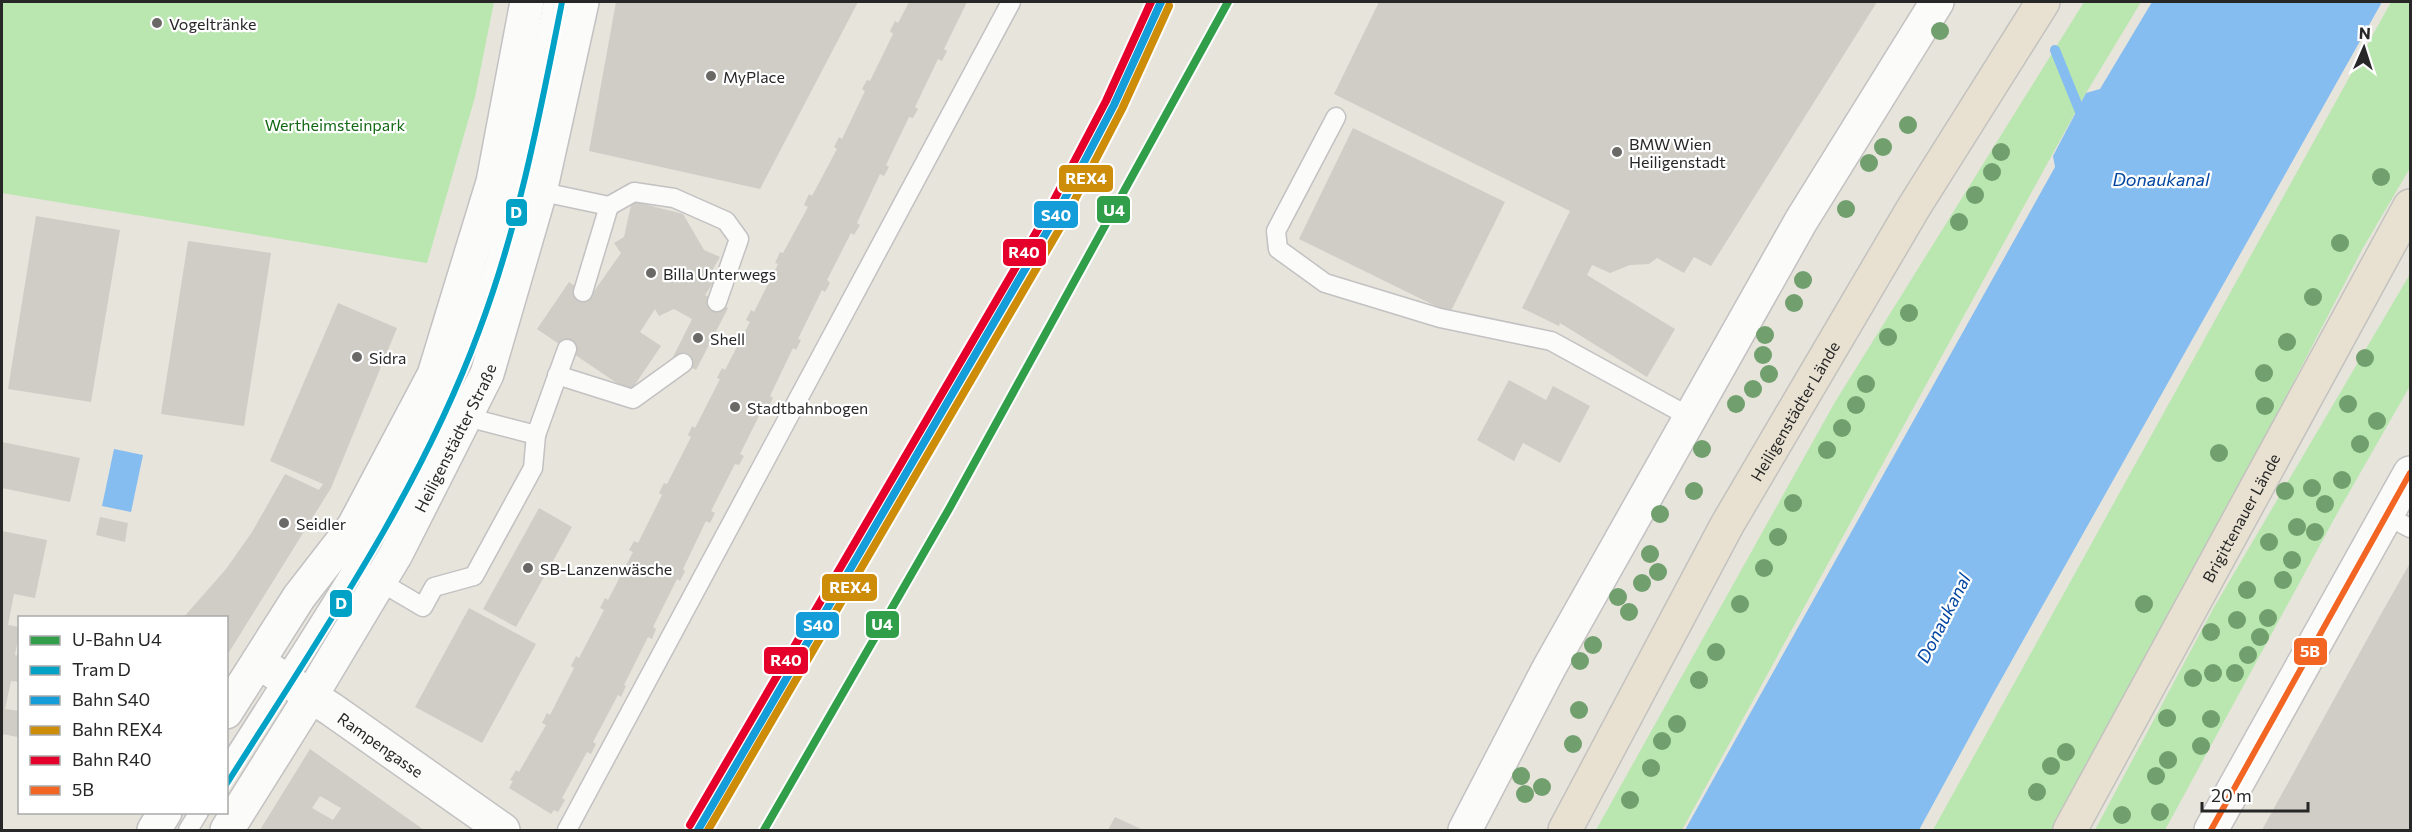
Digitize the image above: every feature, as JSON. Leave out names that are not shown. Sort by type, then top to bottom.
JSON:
[{"type":"highway","points":[[1914,207],[2020,2]]},
{"type":"highway","name":"Heiligenstädter Lände","points":[[1565,831],[1727,525],[1914,207],[2043,2]]},
{"type":"highway","name":"Brigittenauer Lände","points":[[2070,831],[2401,228],[2410,206]]},
{"type":"main road","name":"Heiligenstädter Straße","points":[[227,831],[312,696],[355,567],[354,526],[443,407],[487,374],[516,187],[527,2]]},
{"type":"main road","name":"Heiligenstädter Straße","points":[[228,710],[271,670],[299,597],[355,567],[396,554],[443,407],[434,375],[516,187],[582,2]]},
{"type":"main road","points":[[1465,831],[1549,668],[1801,221],[1937,2]]},
{"type":"main road","points":[[2211,831],[2399,522],[2410,473]]},
{"type":"main road","name":"Rampengasse","points":[[271,670],[312,696],[503,831]]},
{"type":"main road","points":[[154,831],[164,814]]},
{"type":"lane","points":[[553,2],[516,187],[609,206],[634,192],[674,198],[726,221],[739,239],[717,302]]},
{"type":"lane","points":[[567,831],[1011,2]]},
{"type":"lane","points":[[1336,117],[1276,231],[1278,249],[1325,283],[1440,318],[1551,341],[1690,417]]},
{"type":"lane","points":[[583,292],[609,206]]},
{"type":"lane","points":[[355,567],[423,607],[434,587],[474,576],[533,468],[536,435],[567,349]]},
{"type":"lane","points":[[557,375],[633,399],[683,363]]},
{"type":"lane","points":[[443,407],[536,435]]},
{"type":"lane","points":[[228,765],[271,670]]},
{"type":"lane","points":[[188,831],[198,814]]},
{"type":"green space","name":"Wertheimsteinpark","points":[[2,2],[494,2],[475,97],[427,263],[2,193]]},
{"type":"green space","points":[[2084,2],[2141,2],[2086,93],[1682,830],[1596,830],[1835,402]]},
{"type":"green space","points":[[2391,2],[2410,2],[2410,168],[2363,248],[2061,830],[1933,830]]},
{"type":"green space","points":[[2410,274],[2410,386],[2339,510],[2165,830],[2095,830],[2213,609]]},
{"type":"water","name":"Donaukanal","points":[[2152,2],[2382,2],[1919,830],[1685,830],[2055,167],[2053,156],[2086,93],[2100,89]]},
{"type":"water","points":[[114,449],[143,455],[131,512],[102,506]]},
{"type":"building","name":"MyPlace","points":[[616,2],[858,2],[760,189],[589,151]]},
{"type":"building","name":"Stadtbahnbogen","points":[[909,2],[967,2],[944,49],[947,51],[942,61],[938,59],[915,107],[918,109],[913,118],[909,117],[886,165],[889,167],[884,176],[880,174],[857,223],[860,225],[854,235],[851,233],[827,280],[830,283],[825,292],[822,290],[798,339],[801,340],[796,350],[793,348],[770,396],[773,398],[768,408],[764,406],[740,454],[744,456],[739,465],[735,464],[711,511],[715,513],[710,523],[706,521],[683,569],[685,571],[680,581],[677,579],[653,627],[656,629],[652,639],[648,637],[624,685],[626,686],[621,697],[618,695],[593,742],[596,744],[591,754],[587,752],[562,798],[565,800],[558,812],[554,810],[551,814],[509,788],[513,781],[510,780],[516,770],[519,772],[546,725],[542,723],[547,713],[550,715],[574,668],[571,666],[576,656],[579,658],[604,610],[600,608],[605,598],[608,600],[633,552],[629,550],[634,541],[638,543],[662,495],[659,493],[664,483],[667,484],[691,437],[688,435],[692,426],[695,428],[720,379],[717,378],[722,368],[725,370],[750,322],[746,320],[751,310],[754,312],[778,264],[775,263],[780,252],[783,253],[808,207],[804,205],[809,194],[812,196],[837,149],[834,147],[839,137],[842,139],[865,91],[862,89],[867,80],[870,81],[893,34],[890,31],[895,21],[898,23]]},
{"type":"building","name":"BMW Wien Heiligenstadt","points":[[1379,2],[1877,2],[1711,266],[1694,257],[1684,273],[1657,258],[1649,264],[1630,265],[1610,273],[1592,265],[1587,275],[1675,329],[1647,377],[1560,323],[1559,326],[1522,308],[1570,211],[1334,94]]},
{"type":"building","points":[[1353,128],[1505,202],[1450,313],[1299,239]]},
{"type":"building","points":[[632,201],[683,214],[704,250],[720,257],[709,276],[713,283],[705,295],[728,308],[696,370],[673,357],[692,319],[674,309],[659,316],[655,309],[640,332],[661,346],[630,392],[537,329],[569,282],[590,297],[621,253],[614,243],[624,237]]},
{"type":"building","points":[[36,216],[120,230],[91,402],[8,389]]},
{"type":"building","points":[[188,241],[271,253],[244,426],[161,414]]},
{"type":"building","points":[[338,303],[397,328],[331,488],[228,654],[228,616],[185,616],[226,569],[252,532],[285,474],[319,490],[323,484],[270,461]]},
{"type":"building","points":[[1509,380],[1546,400],[1553,386],[1590,406],[1560,463],[1523,443],[1514,461],[1477,440]]},
{"type":"building","points":[[2,442],[80,458],[70,502],[2,488]]},
{"type":"building","name":"SB-Lanzenwäsche","points":[[539,508],[572,527],[516,627],[483,609]]},
{"type":"building","points":[[100,517],[128,523],[125,542],[96,535]]},
{"type":"building","points":[[2,531],[47,540],[35,598],[14,594],[8,625],[18,627],[15,655],[18,656],[18,682],[11,681],[5,709],[18,711],[18,737],[2,734]]},
{"type":"building","points":[[2410,563],[2410,830],[2262,830],[2381,614]]},
{"type":"building","points":[[469,608],[536,644],[482,743],[415,707]]},
{"type":"building","points":[[310,749],[424,830],[260,830]],"holes":[[[320,796],[341,808],[333,820],[312,808]]]},
{"type":"building","points":[[1115,817],[1143,830],[1108,830]]},
{"type":"waterway","points":[[2055,50],[2083,119]]},
{"type":"metro line","name":"U4","points":[[764,830],[949,509],[1228,2]]},
{"type":"tram line","name":"D","points":[[228,782],[331,620],[397,508],[455,391],[479,331],[506,250],[537,127],[562,2]]},
{"type":"rail line","name":"R40","points":[[690,825],[1044,219],[1106,101],[1151,2]]},
{"type":"rail line","name":"S40","points":[[698,830],[1052,223],[1114,105],[1161,2]]},
{"type":"rail line","name":"REX4","points":[[708,830],[1060,228],[1122,109],[1169,6]]},
{"type":"transit line","name":"5B","points":[[2211,830],[2410,473]]},
{"type":"place","name":"Vogeltränke","points":[[157,23]]},
{"type":"place","name":"MyPlace","points":[[711,76]]},
{"type":"place","name":"BMW Wien Heiligenstadt","points":[[1617,152]]},
{"type":"place","name":"Billa Unterwegs","points":[[651,273]]},
{"type":"place","name":"Shell","points":[[698,338]]},
{"type":"place","name":"Sidra","points":[[357,357]]},
{"type":"place","name":"Stadtbahnbogen","points":[[735,407]]},
{"type":"place","name":"Seidler","points":[[284,523]]},
{"type":"place","name":"SB-Lanzenwäsche","points":[[528,568]]}]
